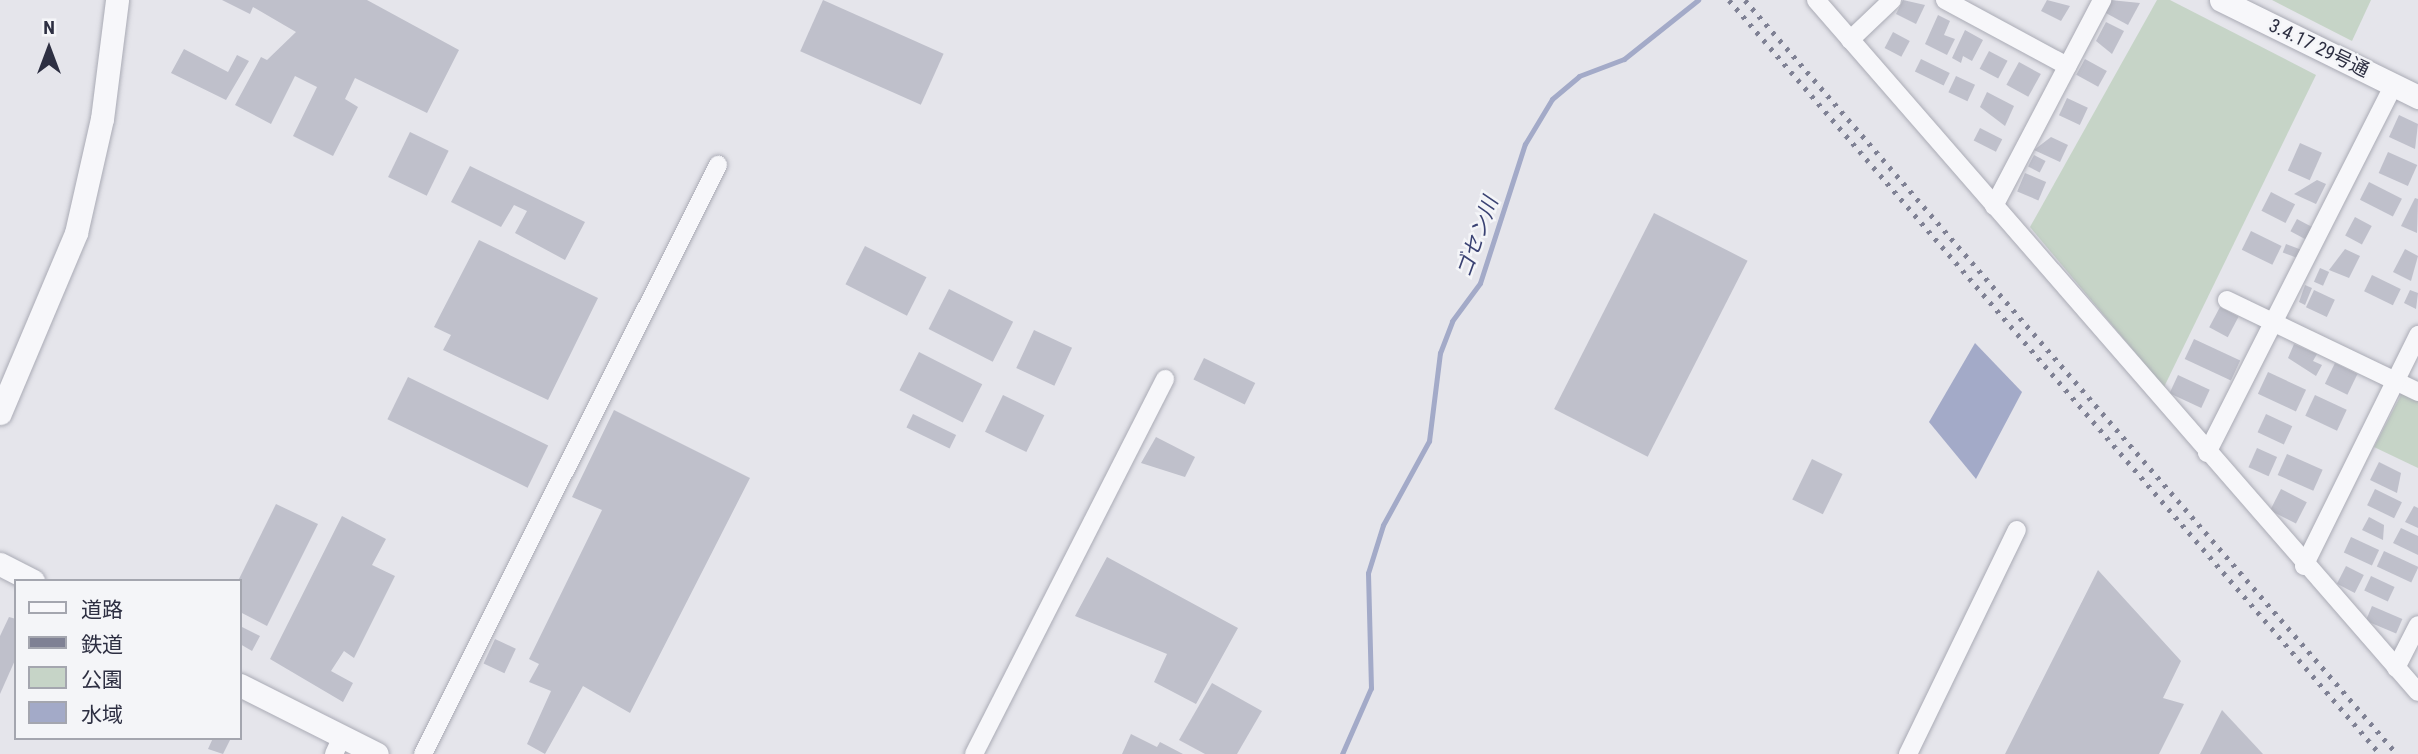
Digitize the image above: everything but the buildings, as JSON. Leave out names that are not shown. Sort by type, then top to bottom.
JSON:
[{"type":"street","points":[[0,413],[76,233],[102,119],[117,0]]},
{"type":"street","points":[[1816,0],[2304,566],[2418,692]]},
{"type":"street","points":[[1850,40],[1892,0]]},
{"type":"street","points":[[1945,0],[2067,66]]},
{"type":"street","points":[[1994,206],[2102,0]]},
{"type":"street","name":"3.4.17 29号通","points":[[2221,0],[2418,97]]},
{"type":"street","points":[[2207,453],[2394,85]]},
{"type":"street","points":[[423,754],[718,165]]},
{"type":"street","points":[[2227,300],[2418,391]]},
{"type":"street","points":[[2304,566],[2418,335]]},
{"type":"street","points":[[974,754],[1165,379]]},
{"type":"street","points":[[1908,754],[2017,530]]},
{"type":"street","points":[[0,564],[29,579]]},
{"type":"street","points":[[2396,668],[2418,625]]},
{"type":"street","points":[[242,686],[338,745],[377,754]]},
{"type":"green space","points":[[2157,0],[2170,0],[2316,75],[2164,387],[2030,227]]},
{"type":"green space","points":[[2272,0],[2371,0],[2352,41]]},
{"type":"green space","points":[[2402,393],[2418,401],[2418,468],[2374,447]]},
{"type":"water","points":[[1975,343],[2022,392],[1976,479],[1929,422]]},
{"type":"waterway","name":"ゴセン川","points":[[1342,754],[1371,688],[1368,573],[1383,525],[1429,441],[1440,353],[1452,321],[1480,283],[1525,144],[1552,99],[1579,76],[1624,59],[1698,0]]},
{"type":"railway","points":[[1729,0],[2380,754]]},
{"type":"railway","points":[[1745,0],[2397,754]]}]
